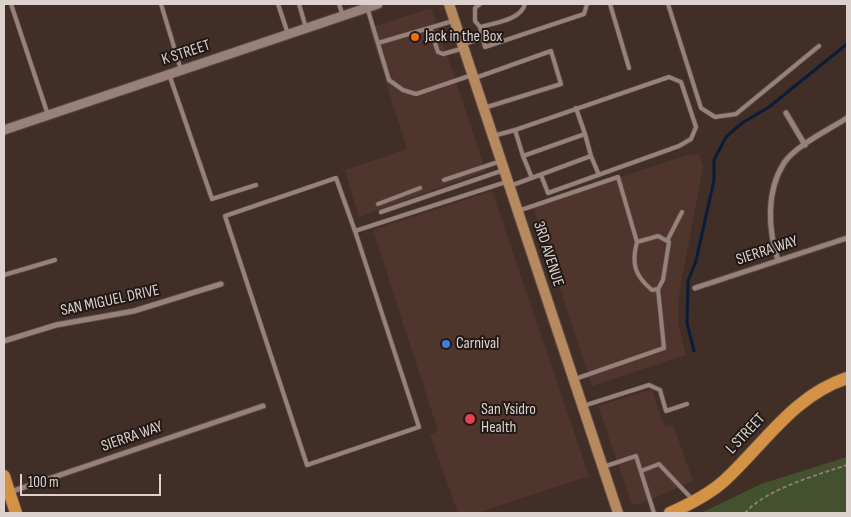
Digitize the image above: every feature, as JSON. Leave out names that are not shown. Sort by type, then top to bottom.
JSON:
[{"type":"main road","name":"3RD AVENUE","points":[[449,4],[618,513]]},
{"type":"main road","name":"L STREET","points":[[670,513],[724,481],[786,414],[807,398],[834,382],[847,378]]},
{"type":"main road","points":[[4,476],[16,513]]},
{"type":"street","name":"K STREET","points":[[4,130],[378,4]]},
{"type":"street","points":[[786,113],[805,145]]},
{"type":"street","points":[[778,260],[770,229],[774,185],[785,162],[805,145],[847,118]]},
{"type":"street","name":"SIERRA WAY","points":[[696,288],[847,238]]},
{"type":"street","name":"SAN MIGUEL DRIVE","points":[[4,340],[56,325],[134,312],[221,284]]},
{"type":"street","name":"SIERRA WAY","points":[[9,493],[263,406]]},
{"type":"lane","points":[[11,4],[48,115]]},
{"type":"lane","points":[[161,4],[181,70]]},
{"type":"lane","points":[[278,4],[288,34]]},
{"type":"lane","points":[[299,4],[306,28]]},
{"type":"lane","points":[[339,4],[343,16]]},
{"type":"lane","points":[[480,4],[475,8],[474,15],[480,27],[485,47],[584,14],[586,4]]},
{"type":"lane","points":[[480,27],[516,16],[523,11],[525,4]]},
{"type":"lane","points":[[610,4],[629,68]]},
{"type":"lane","points":[[668,4],[702,108],[715,117],[736,114],[819,46]]},
{"type":"lane","points":[[367,7],[389,80],[403,90],[416,94],[551,51],[561,84],[484,108]]},
{"type":"lane","points":[[378,43],[455,20]]},
{"type":"lane","points":[[430,28],[438,52],[443,54],[483,38]]},
{"type":"lane","points":[[169,74],[212,199],[256,185]]},
{"type":"lane","points":[[493,136],[669,77],[681,82],[696,127],[691,139],[679,146],[548,193],[542,175]]},
{"type":"lane","points":[[576,108],[599,175]]},
{"type":"lane","points":[[515,130],[532,178]]},
{"type":"lane","points":[[523,156],[584,134]]},
{"type":"lane","points":[[355,232],[542,175],[591,156]]},
{"type":"lane","points":[[444,180],[503,165]]},
{"type":"lane","points":[[381,212],[503,165]]},
{"type":"lane","points":[[336,178],[355,232],[419,427],[307,465],[225,216],[336,178]]},
{"type":"lane","points":[[518,211],[618,178],[637,242],[633,257],[639,280],[652,290],[658,290]]},
{"type":"lane","points":[[378,204],[420,188]]},
{"type":"lane","points":[[574,379],[664,348],[658,290],[663,280],[669,242],[667,241],[682,212]]},
{"type":"lane","points":[[637,242],[658,236],[667,241]]},
{"type":"lane","points":[[4,275],[55,260]]},
{"type":"lane","points":[[583,406],[649,385],[660,390],[666,411],[687,404]]},
{"type":"lane","points":[[603,467],[636,456],[654,513]]},
{"type":"lane","points":[[640,470],[659,464],[694,500]]},
{"type":"path","points":[[744,513],[750,507],[796,482],[847,465]]},
{"type":"shaded area","points":[[431,8],[486,171],[359,217],[345,170],[407,149],[369,28]]},
{"type":"shaded area","points":[[699,154],[703,167],[679,295],[678,323],[686,355],[592,386],[533,206],[687,155]]},
{"type":"shaded area","points":[[492,191],[589,476],[477,513],[458,513],[430,435],[438,431],[373,230]]},
{"type":"shaded area","points":[[652,389],[664,427],[673,425],[693,481],[637,505],[631,502],[598,406]]},
{"type":"green space","points":[[847,457],[847,513],[701,513],[761,484]]},
{"type":"waterway","points":[[694,351],[687,323],[688,281],[696,261],[714,180],[714,160],[726,137],[742,123],[769,107],[847,44]]},
{"type":"place","name":"Jack in the Box","points":[[415,37]]},
{"type":"place","name":"Carnival","points":[[446,344]]},
{"type":"place","name":"San Ysidro Health","points":[[470,419]]}]
